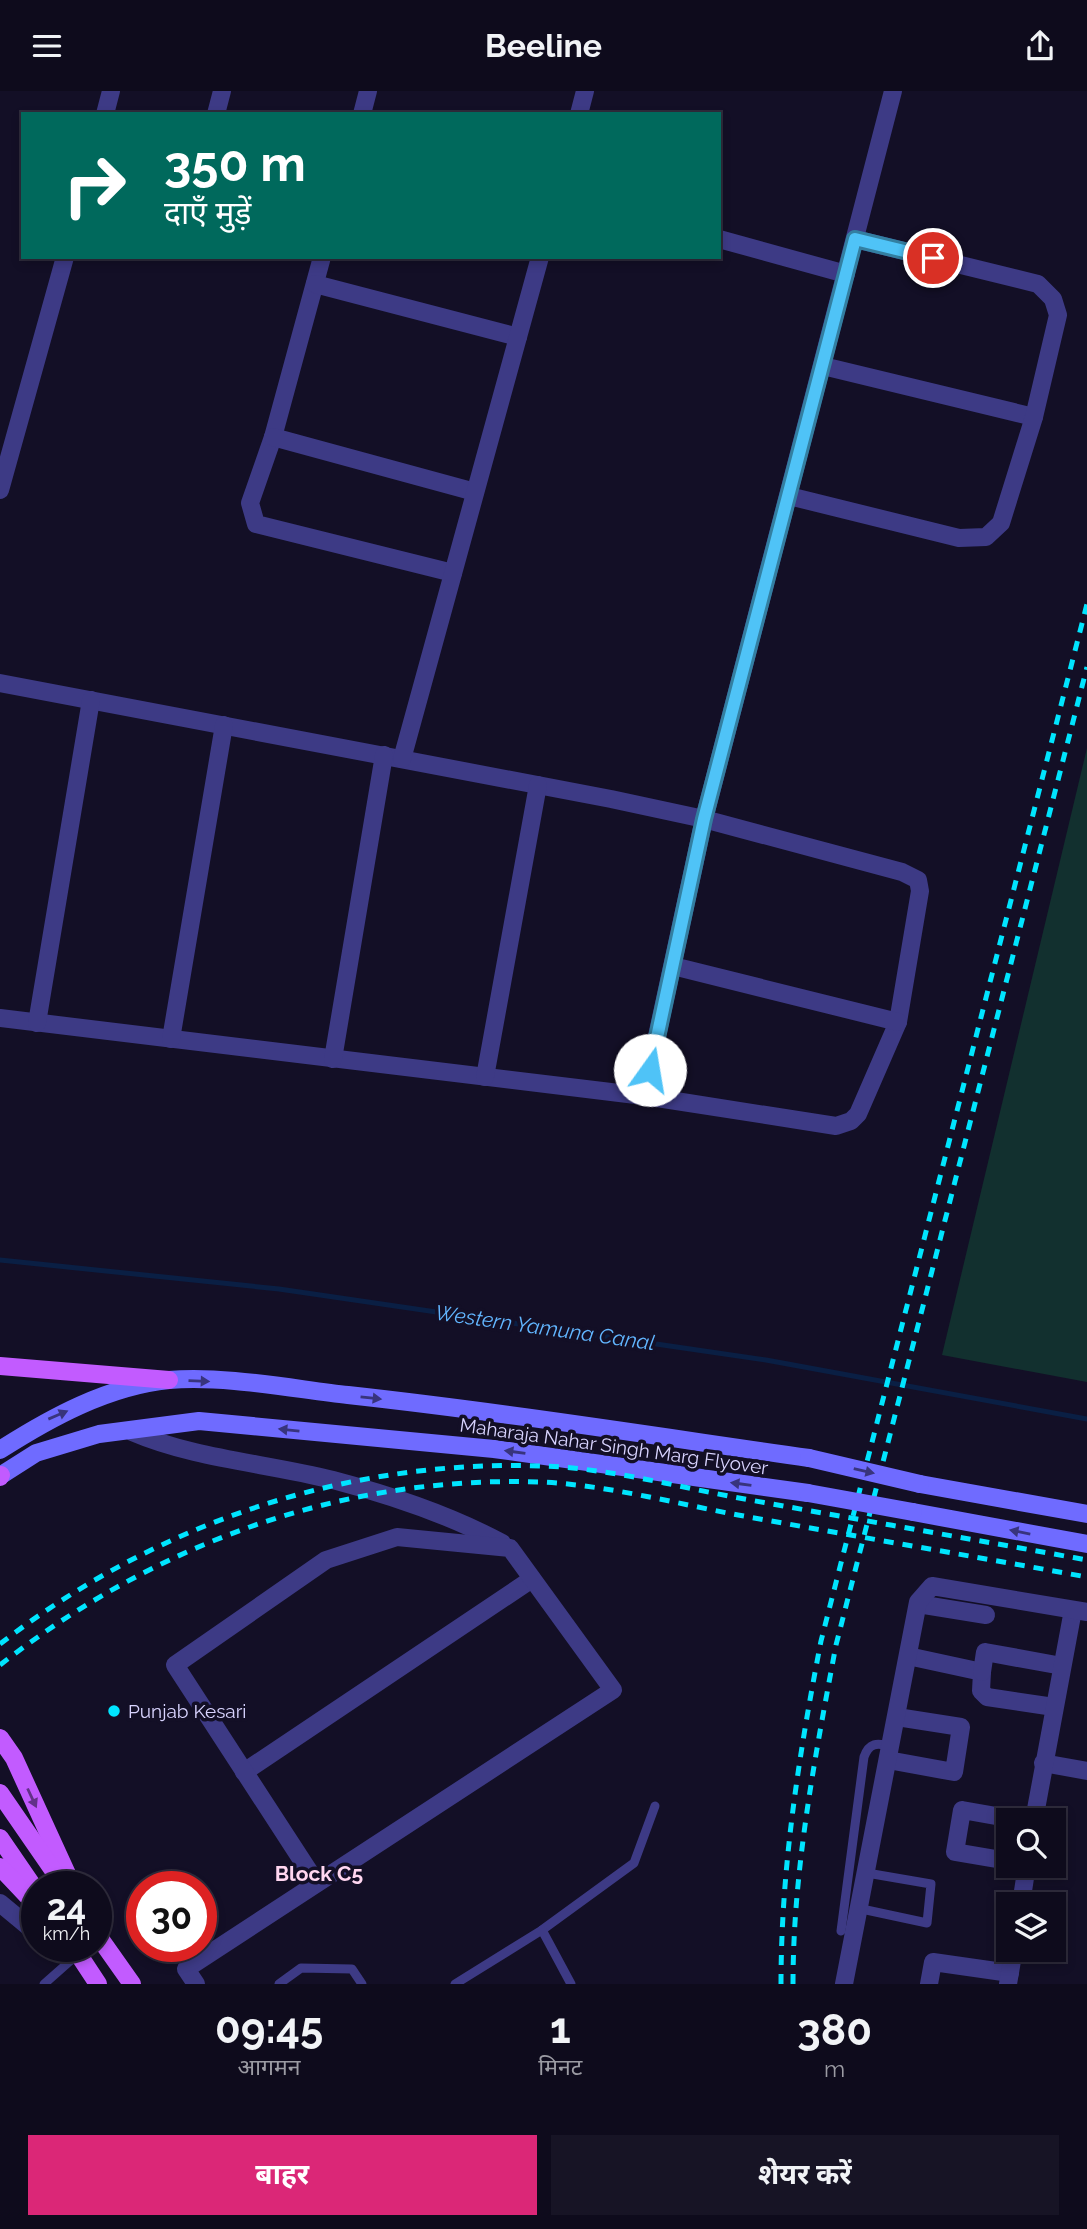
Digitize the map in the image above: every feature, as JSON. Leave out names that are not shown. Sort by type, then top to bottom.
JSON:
[{"type":"main road","points":[[0,1366],[169,1380]]},
{"type":"main road","name":"Maharaja Nahar Singh Marg Flyover","points":[[0,1450],[50,1418],[111,1394],[169,1380],[230,1382],[452,1407],[808,1458],[919,1484],[1087,1514]]},
{"type":"main road","name":"Maharaja Nahar Singh Marg Flyover","points":[[0,1476],[36,1453],[99,1434],[132,1432],[199,1421],[508,1451],[808,1493],[1087,1544]]},
{"type":"main road","points":[[0,1738],[13,1758],[66,1871]]},
{"type":"main road","points":[[0,1793],[53,1871]]},
{"type":"main road","points":[[0,1838],[23,1871]]},
{"type":"main road","points":[[0,1867],[21,1889]]},
{"type":"main road","points":[[112,1956],[132,1984]]},
{"type":"main road","points":[[83,1962],[98,1984]]},
{"type":"street","points":[[106,112],[111,91]]},
{"type":"street","points":[[217,112],[222,91]]},
{"type":"street","points":[[363,112],[368,91]]},
{"type":"street","points":[[580,112],[585,91]]},
{"type":"street","points":[[644,1096],[704,819],[893,91]]},
{"type":"street","points":[[789,496],[959,538],[986,537],[1001,523],[1034,418],[1058,315],[1053,299],[1038,284],[855,239]]},
{"type":"street","points":[[721,240],[846,274]]},
{"type":"street","points":[[0,490],[64,259]]},
{"type":"street","points":[[321,259],[273,437],[250,503],[256,524],[453,573]]},
{"type":"street","points":[[402,759],[539,259]]},
{"type":"street","points":[[315,284],[518,337]]},
{"type":"street","points":[[822,366],[1034,418]]},
{"type":"street","points":[[273,437],[475,492]]},
{"type":"street","points":[[0,683],[384,755],[704,819],[902,872],[918,880],[920,891],[898,1023],[858,1114],[836,1125],[644,1096],[0,1018]]},
{"type":"street","points":[[37,1023],[91,700]]},
{"type":"street","points":[[171,1039],[224,725]]},
{"type":"street","points":[[332,1059],[384,755]]},
{"type":"street","points":[[485,1077],[538,785]]},
{"type":"street","points":[[674,966],[898,1023]]},
{"type":"street","points":[[132,1432],[162,1445],[333,1480],[467,1524],[510,1548],[613,1690],[186,1969],[196,1984]]},
{"type":"street","points":[[316,1882],[175,1665],[326,1560],[397,1537],[510,1548]]},
{"type":"street","points":[[244,1772],[533,1579]]},
{"type":"street","points":[[844,1984],[852,1907],[867,1873],[918,1604],[932,1586],[1080,1611],[1062,1666],[1036,1808]]},
{"type":"street","points":[[918,1604],[986,1615]]},
{"type":"street","points":[[1054,1707],[982,1695],[985,1652],[1062,1666]]},
{"type":"street","points":[[908,1656],[982,1672]]},
{"type":"street","points":[[890,1753],[954,1772],[961,1727],[897,1717]]},
{"type":"street","points":[[1043,1763],[1087,1771]]},
{"type":"street","points":[[996,1816],[962,1810],[954,1852],[996,1859]]},
{"type":"street","points":[[0,1903],[21,1920]]},
{"type":"street","points":[[929,1984],[933,1962],[1009,1978]]},
{"type":"lane","points":[[841,1931],[852,1907],[864,1757],[869,1746],[875,1744],[890,1753]]},
{"type":"lane","points":[[455,1984],[541,1930],[634,1863],[655,1806]]},
{"type":"lane","points":[[852,1907],[927,1923],[932,1884],[867,1873]]},
{"type":"lane","points":[[541,1930],[571,1984]]},
{"type":"lane","points":[[44,1984],[64,1962]]},
{"type":"lane","points":[[279,1984],[301,1968],[352,1969],[362,1984]]},
{"type":"green space","points":[[1087,748],[1087,1382],[942,1355]]},
{"type":"waterway","name":"Western Yamuna Canal","points":[[0,1260],[279,1289],[766,1360],[1087,1419]]},
{"type":"railway","points":[[781,1984],[784,1897],[793,1811],[821,1641],[1087,604]]},
{"type":"railway","points":[[793,1984],[801,1856],[836,1645],[1087,667]]},
{"type":"railway","points":[[0,1644],[60,1602],[123,1565],[188,1533],[256,1507],[325,1488],[396,1474],[469,1467],[566,1467],[616,1474],[1087,1560]]},
{"type":"railway","points":[[0,1665],[60,1622],[122,1584],[187,1552],[254,1525],[323,1505],[394,1491],[467,1483],[541,1482],[590,1487],[1087,1577]]},
{"type":"place","name":"Punjab Kesari","points":[[114,1711]]},
{"type":"district","name":"Block C5","points":[[319,1874]]},
{"type":"route","points":[[650,1070],[704,819],[855,239],[933,258]]}]
